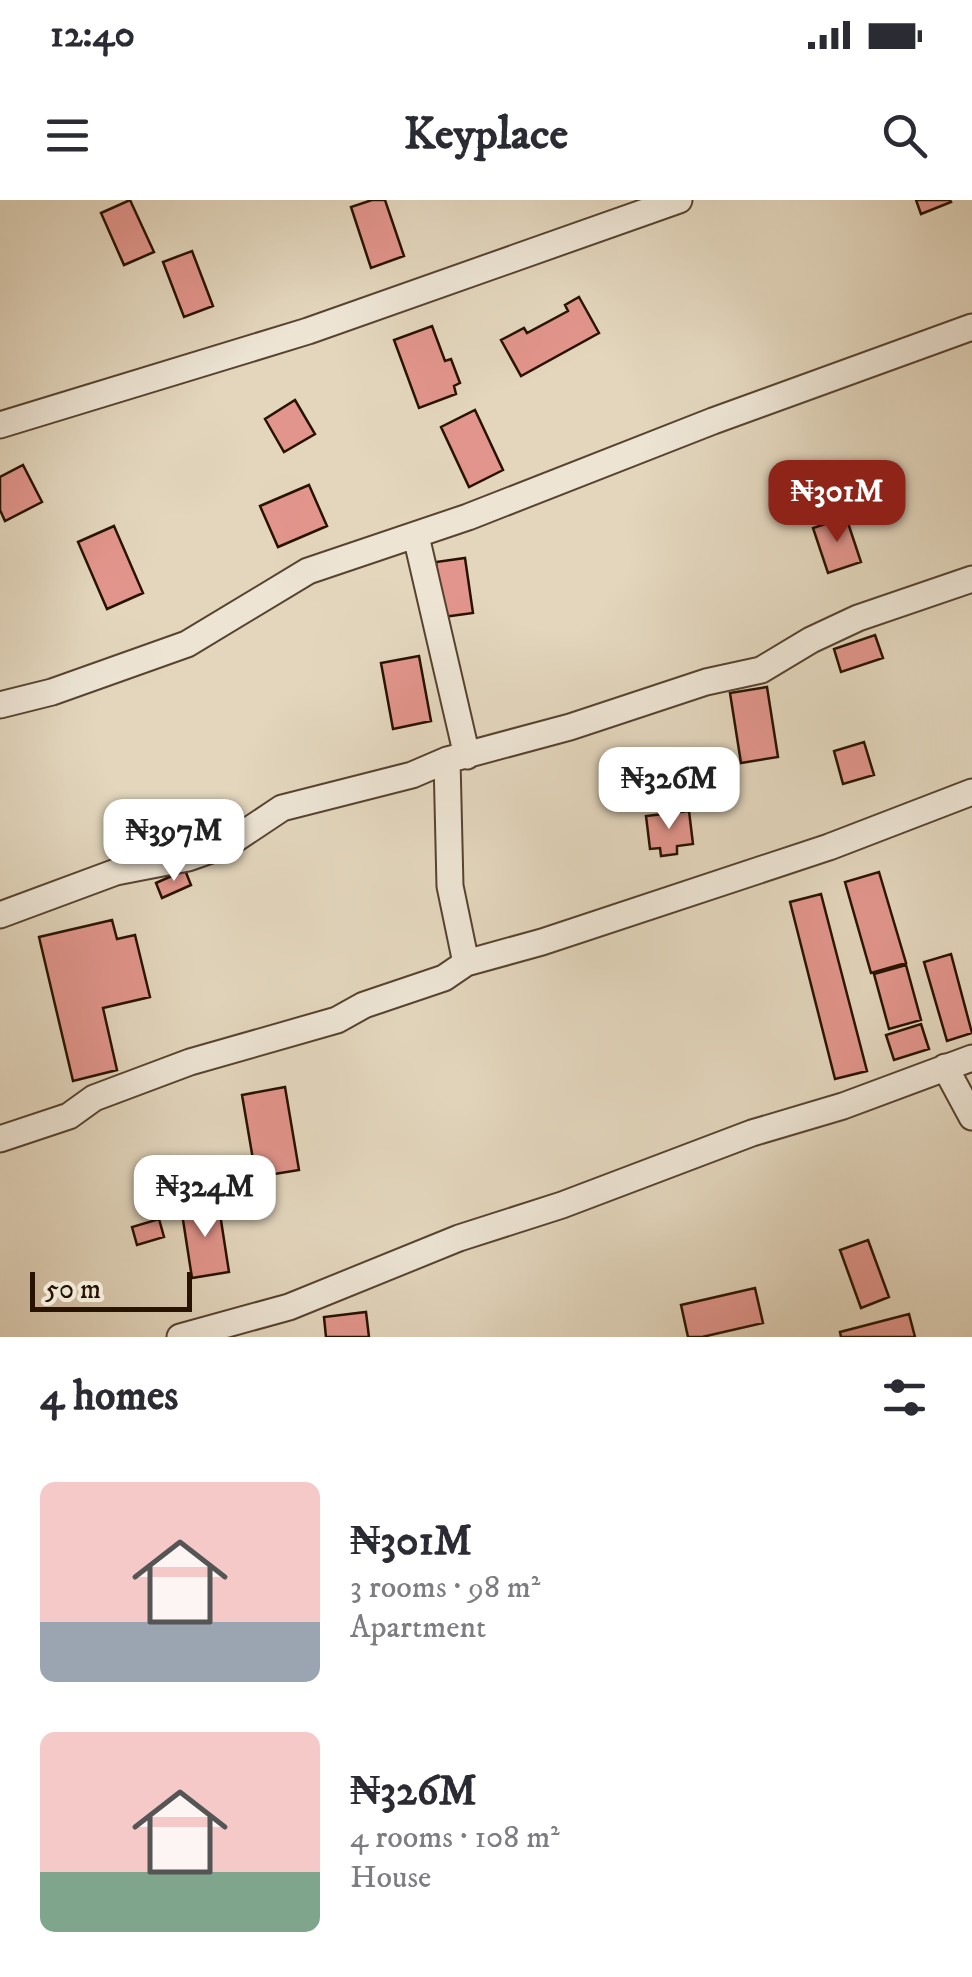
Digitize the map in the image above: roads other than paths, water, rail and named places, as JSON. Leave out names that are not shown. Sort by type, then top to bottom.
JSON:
[{"type":"street","points":[[0,425],[308,331],[679,200]]},
{"type":"street","points":[[0,705],[52,692],[188,644],[308,571],[416,536],[713,420],[972,327]]},
{"type":"street","points":[[416,536],[457,758],[450,886],[466,964]]},
{"type":"street","points":[[0,915],[116,872],[188,858],[228,844],[282,808],[412,775],[706,682],[761,670],[858,618],[972,579]]},
{"type":"street","points":[[0,1139],[69,1116],[94,1098],[190,1062],[337,1020],[364,1005],[444,978],[466,964],[829,847],[972,792]]},
{"type":"street","points":[[180,1337],[289,1307],[459,1238],[562,1206],[752,1133],[844,1106],[972,1058]]},
{"type":"street","points":[[945,1068],[972,1117]]}]
